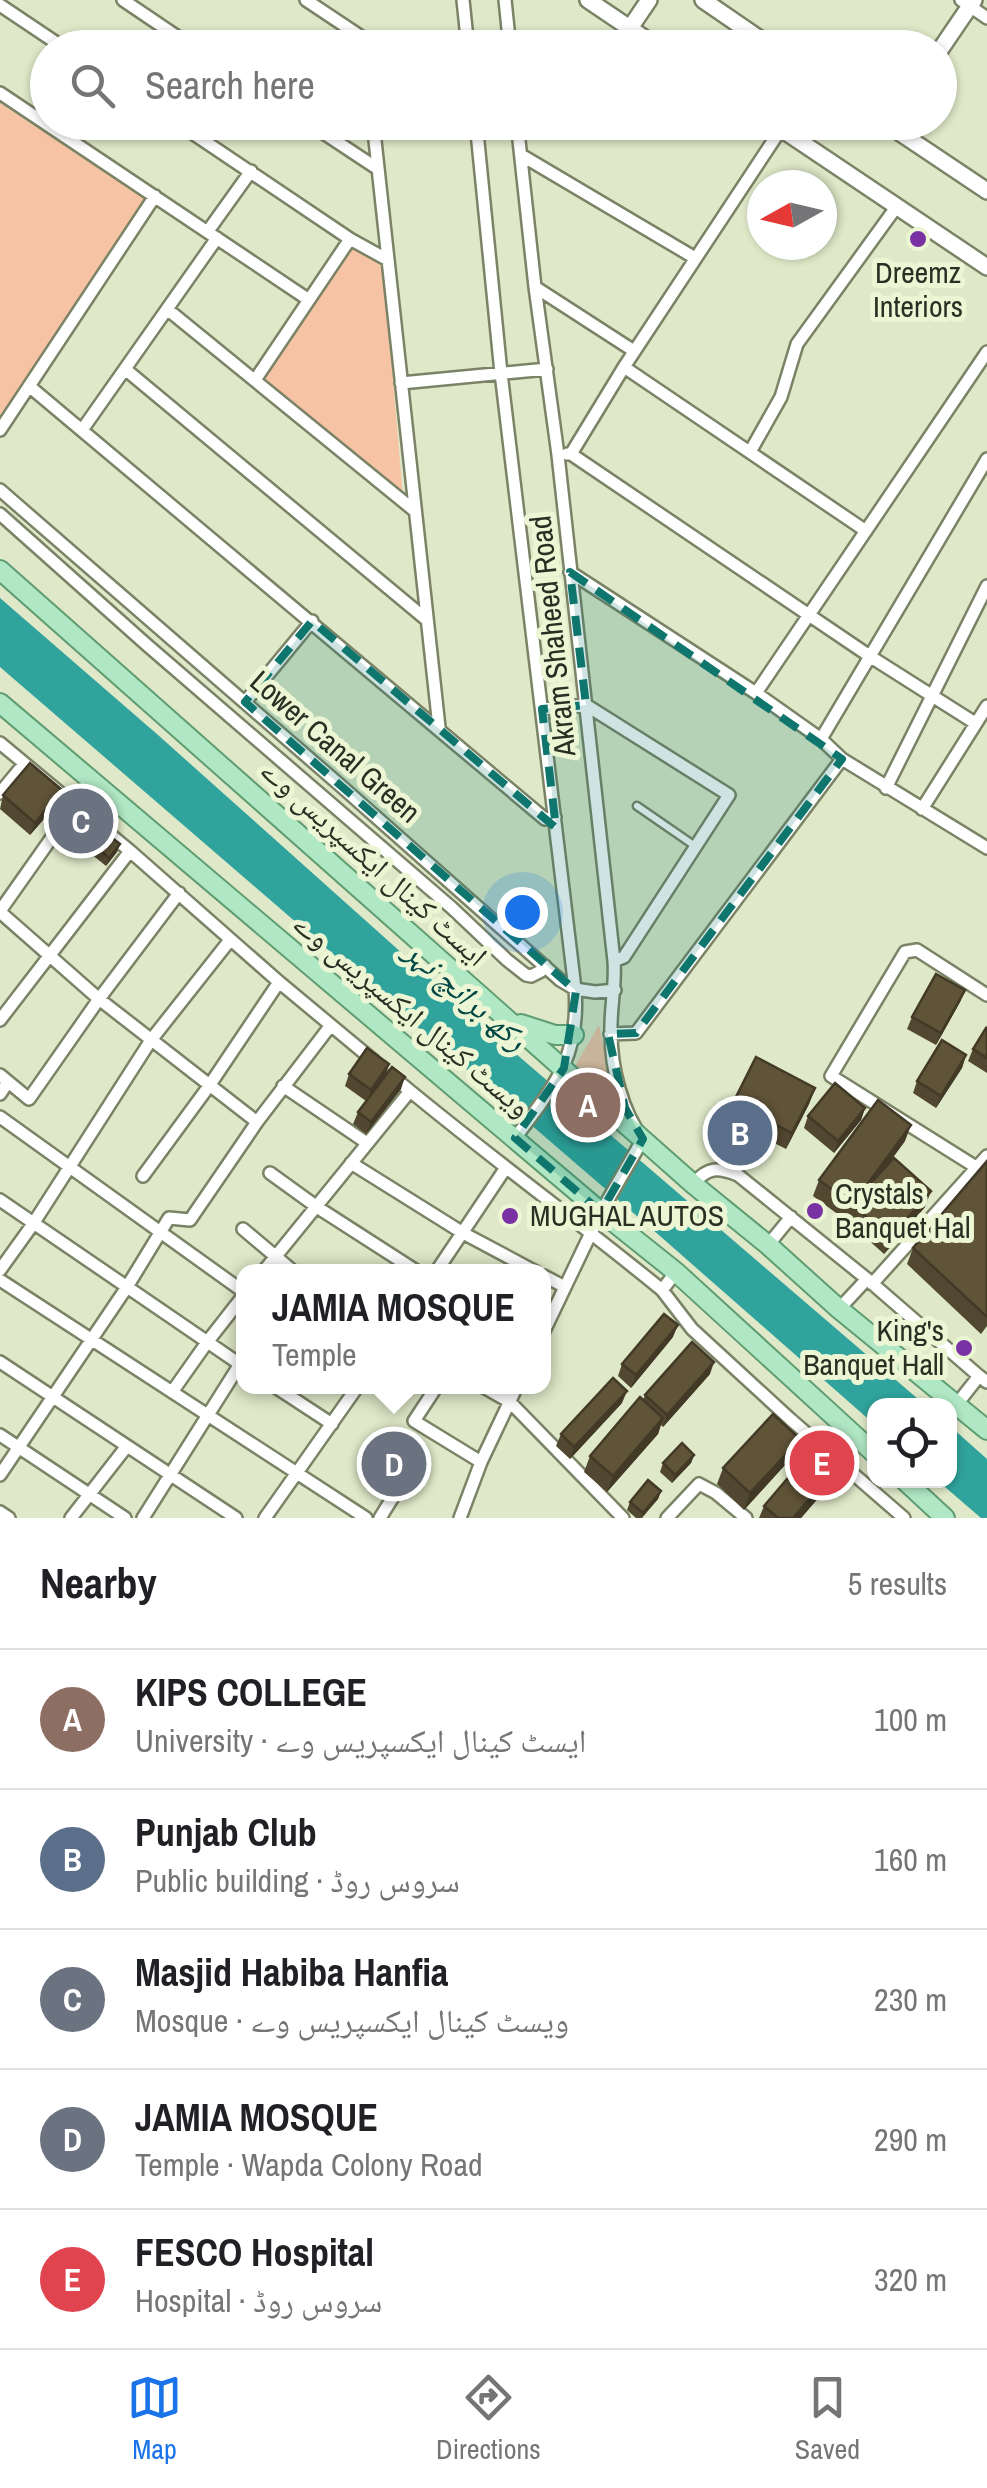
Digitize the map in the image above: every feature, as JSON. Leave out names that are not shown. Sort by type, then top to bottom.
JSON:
[{"type":"main road","name":"ایسٹ کینال ایکسپریس وے","points":[[0,570],[484,997],[561,1075],[640,1144],[694,1184],[950,1398]]},
{"type":"main road","name":"ویسٹ کینال ایکسپریس وے","points":[[0,702],[604,1206],[867,1447]]},
{"type":"main road","points":[[484,997],[512,1020],[534,1030],[574,1034]]},
{"type":"main road","name":"ایسٹ کینال ایکسپریس وے","points":[[957,1404],[987,1430]]},
{"type":"main road","points":[[912,1488],[938,1515]]},
{"type":"street","points":[[123,0],[167,30]]},
{"type":"street","points":[[306,0],[346,30]]},
{"type":"street","points":[[463,0],[466,30]]},
{"type":"street","points":[[505,0],[508,30]]},
{"type":"street","points":[[588,0],[633,30]]},
{"type":"street","points":[[630,28],[649,0]]},
{"type":"street","points":[[703,0],[747,30]]},
{"type":"street","points":[[952,30],[968,2],[987,18]]},
{"type":"street","points":[[0,5],[37,30]]},
{"type":"street","points":[[0,93],[30,113]]},
{"type":"street","points":[[71,140],[309,300]]},
{"type":"street","points":[[204,140],[350,239],[388,260]]},
{"type":"street","points":[[334,140],[378,169]]},
{"type":"street","points":[[375,140],[439,727]]},
{"type":"street","name":"Akram Shaheed Road","points":[[478,140],[501,373],[575,989]]},
{"type":"street","name":"Akram Shaheed Road","points":[[519,140],[547,369],[565,454],[570,572],[614,961],[610,1034],[626,1108],[640,1144]]},
{"type":"street","points":[[768,140],[696,258],[565,454],[976,724]]},
{"type":"street","points":[[797,140],[987,267]]},
{"type":"street","points":[[912,140],[987,191]]},
{"type":"street","points":[[520,155],[696,258]]},
{"type":"street","points":[[82,430],[167,309],[251,171]]},
{"type":"street","points":[[0,430],[155,196]]},
{"type":"street","points":[[750,452],[781,397],[798,344],[896,206]]},
{"type":"street","points":[[255,380],[350,239]]},
{"type":"street","points":[[535,287],[634,351]]},
{"type":"street","points":[[167,309],[415,511]]},
{"type":"street","points":[[756,694],[987,352]]},
{"type":"street","points":[[624,367],[866,531]]},
{"type":"street","points":[[125,369],[427,620]]},
{"type":"street","points":[[401,383],[547,369]]},
{"type":"street","points":[[30,386],[546,818],[555,818]]},
{"type":"street","points":[[821,739],[987,459]]},
{"type":"street","name":"Lower Canal Green","points":[[0,490],[560,980],[575,989]]},
{"type":"street","points":[[0,514],[507,960],[531,976],[546,966]]},
{"type":"street","points":[[570,572],[756,694],[821,739],[842,759],[987,848]]},
{"type":"street","points":[[886,788],[987,586]]},
{"type":"street","points":[[245,702],[312,621]]},
{"type":"street","points":[[542,709],[586,705],[729,795],[624,958],[614,961]]},
{"type":"street","points":[[922,808],[987,706]]},
{"type":"street","points":[[0,743],[410,1091],[662,1290],[692,1330],[904,1518]]},
{"type":"street","points":[[610,1034],[636,1033],[842,759]]},
{"type":"street","points":[[0,793],[24,764]]},
{"type":"street","points":[[74,806],[0,911],[99,999],[257,1122]]},
{"type":"street","points":[[0,1020],[130,851]]},
{"type":"street","points":[[0,1094],[4,1078],[29,1099],[180,894]]},
{"type":"street","points":[[0,1270],[152,1040],[230,940]]},
{"type":"street","points":[[982,1171],[831,1076],[905,952],[917,950],[987,995]]},
{"type":"street","points":[[143,1176],[279,982]]},
{"type":"street","points":[[518,1134],[561,1075],[574,1034],[575,989],[615,990]]},
{"type":"street","points":[[0,1475],[128,1286],[169,1218],[190,1220],[257,1122],[331,1025]]},
{"type":"street","points":[[284,1086],[367,1143]]},
{"type":"street","points":[[270,1264],[410,1091]]},
{"type":"street","points":[[0,1117],[236,1288]]},
{"type":"street","points":[[551,1316],[590,1232],[640,1144]]},
{"type":"street","points":[[839,1309],[982,1171],[987,1156]]},
{"type":"street","points":[[351,1163],[521,1264]]},
{"type":"street","points":[[442,1264],[504,1168]]},
{"type":"street","points":[[694,1184],[704,1172],[716,1170],[738,1175],[870,1282],[983,1379],[957,1404]]},
{"type":"street","points":[[270,1173],[406,1264]]},
{"type":"street","points":[[0,1200],[236,1359]]},
{"type":"street","points":[[768,1245],[791,1217]]},
{"type":"street","points":[[243,1229],[285,1264]]},
{"type":"street","points":[[662,1290],[676,1272]]},
{"type":"street","points":[[0,1280],[366,1518]]},
{"type":"street","points":[[551,1280],[565,1287]]},
{"type":"street","points":[[172,1392],[236,1304]]},
{"type":"street","points":[[0,1362],[236,1518]]},
{"type":"street","points":[[143,1518],[236,1373]]},
{"type":"street","points":[[286,1394],[332,1424]]},
{"type":"street","points":[[265,1518],[353,1394]]},
{"type":"street","points":[[432,1394],[414,1421],[481,1462]]},
{"type":"street","points":[[496,1394],[510,1402],[623,1518]]},
{"type":"street","points":[[460,1518],[514,1394]]},
{"type":"street","points":[[0,1435],[125,1518]]},
{"type":"street","points":[[70,1518],[127,1446]]},
{"type":"street","points":[[668,1518],[699,1484],[746,1518]]},
{"type":"street","points":[[380,1518],[394,1496]]},
{"type":"street","points":[[0,1512],[9,1518]]},
{"type":"lane","points":[[637,806],[696,846]]},
{"type":"highlighted area","points":[[570,572],[842,759],[636,1033],[608,1034],[625,1108],[643,1139],[601,1212],[515,1138],[564,1068],[576,991],[245,702],[312,621],[556,828],[542,709],[586,705]]},
{"type":"shaded area","points":[[0,103],[30,123],[30,140],[56,140],[145,198],[0,419]]},
{"type":"shaded area","points":[[349,246],[383,264],[403,497],[261,380]]},
{"type":"shaded area","points":[[599,1025],[616,1106],[572,1071]]},
{"type":"water","points":[[0,598],[479,1022],[917,1398],[867,1398],[867,1418],[0,667]]},
{"type":"water","points":[[957,1432],[987,1459],[987,1518],[981,1518],[946,1488],[957,1488]]},
{"type":"building","points":[[30,763],[62,790],[35,823],[3,795]]},
{"type":"building","points":[[98,827],[120,844],[109,858],[88,840]]},
{"type":"building","points":[[936,974],[965,990],[941,1033],[912,1017]]},
{"type":"building","points":[[987,1029],[987,1058],[973,1049]]},
{"type":"building","points":[[942,1040],[966,1055],[941,1096],[917,1081]]},
{"type":"building","points":[[367,1048],[389,1064],[371,1090],[349,1074]]},
{"type":"building","points":[[756,1057],[815,1088],[792,1133],[733,1103]]},
{"type":"building","points":[[392,1067],[405,1077],[371,1122],[358,1112]]},
{"type":"building","points":[[835,1083],[865,1108],[838,1141],[808,1116]]},
{"type":"building","points":[[878,1100],[911,1125],[858,1197],[894,1158],[931,1191],[890,1238],[819,1180]]},
{"type":"building","points":[[987,1161],[987,1317],[913,1248]]},
{"type":"building","points":[[664,1314],[678,1325],[636,1375],[622,1364]]},
{"type":"building","points":[[692,1342],[714,1362],[667,1415],[645,1395]]},
{"type":"building","points":[[613,1378],[627,1391],[574,1447],[561,1434]]},
{"type":"building","points":[[640,1397],[663,1418],[613,1476],[590,1456]]},
{"type":"building","points":[[773,1414],[800,1439],[750,1493],[723,1468]]},
{"type":"building","points":[[682,1443],[694,1455],[675,1475],[663,1463]]},
{"type":"building","points":[[816,1445],[839,1464],[793,1518],[778,1518],[764,1506]]},
{"type":"building","points":[[648,1480],[661,1491],[643,1513],[630,1502]]},
{"type":"place","name":"Dreemz Interiors","points":[[918,239]]},
{"type":"place","name":"Masjid Habiba Hanfia","points":[[81,821]]},
{"type":"place","name":"KIPS COLLEGE","points":[[588,1105]]},
{"type":"place","name":"Punjab Club","points":[[740,1133]]},
{"type":"place","name":"Crystals Banquet Hal","points":[[815,1211]]},
{"type":"place","name":"MUGHAL AUTOS","points":[[510,1216]]},
{"type":"place","name":"King's Banquet Hall","points":[[964,1348]]},
{"type":"place","name":"FESCO Hospital","points":[[822,1463]]},
{"type":"place","name":"JAMIA MOSQUE","points":[[394,1464]]},
{"type":"water label","name":"رکھ برانچ نہر","points":[[466,995]]}]
